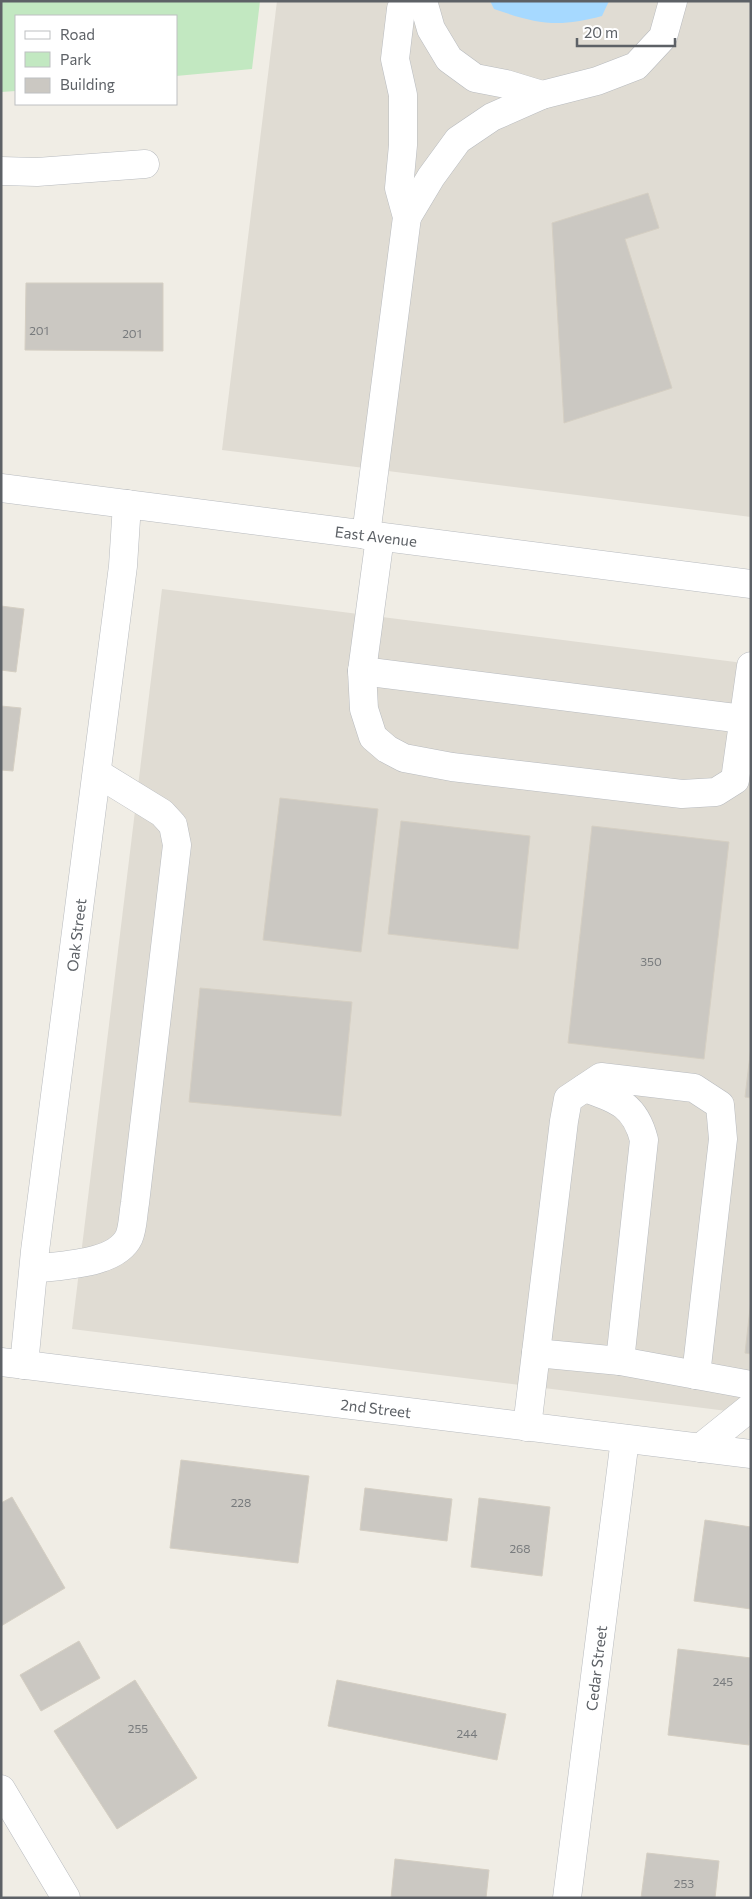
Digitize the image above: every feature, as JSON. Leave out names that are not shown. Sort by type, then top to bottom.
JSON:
[{"type":"street","points":[[404,1],[401,9],[395,60],[403,95],[404,145],[399,188],[407,216],[373,536],[362,671],[364,709],[373,737],[387,749],[404,758],[452,767],[682,794],[716,792],[735,780],[751,666]]},
{"type":"street","points":[[423,1],[431,29],[449,59],[475,78],[506,84],[542,95]]},
{"type":"street","points":[[407,216],[431,177],[458,140],[492,117],[542,95],[597,81],[636,66],[663,37],[673,1]]},
{"type":"street","points":[[1,171],[37,172],[145,164]]},
{"type":"street","name":"East Avenue","points":[[1,488],[751,584]]},
{"type":"street","name":"Oak Street","points":[[12,1363],[34,1269],[123,566],[127,504]]},
{"type":"street","points":[[362,671],[743,719]]},
{"type":"street","points":[[34,1269],[82,1262],[119,1250],[129,1237],[135,1203],[177,845],[173,825],[162,812],[97,773]]},
{"type":"street","points":[[527,1427],[568,1099],[601,1077],[694,1088],[720,1105],[723,1139],[708,1378]]},
{"type":"street","points":[[585,1088],[620,1101],[639,1122],[644,1140],[620,1360]]},
{"type":"street","points":[[536,1353],[620,1360],[751,1385]]},
{"type":"street","name":"2nd Street","points":[[12,1363],[751,1454]]},
{"type":"street","points":[[700,1448],[751,1407]]},
{"type":"street","name":"Cedar Street","points":[[567,1898],[625,1439]]},
{"type":"street","points":[[1,1789],[66,1898]]},
{"type":"shaded area","points":[[277,1],[751,1],[751,517],[222,450]]},
{"type":"shaded area","points":[[162,589],[751,664],[751,1414],[72,1329]]},
{"type":"green space","points":[[1,1],[260,1],[252,69],[178,76],[178,15],[15,15],[15,91],[1,92]]},
{"type":"water","points":[[490,1],[609,1],[602,16],[573,22],[548,23],[494,9]]},
{"type":"building","points":[[648,193],[659,228],[625,239],[672,388],[564,423],[552,223]]},
{"type":"building","points":[[26,283],[163,283],[163,351],[25,350]]},
{"type":"building","points":[[1,606],[24,609],[16,672],[1,670]]},
{"type":"building","points":[[1,706],[21,708],[13,771],[1,770]]},
{"type":"building","points":[[280,798],[378,809],[361,952],[263,940]]},
{"type":"building","points":[[401,821],[530,836],[518,949],[388,934]]},
{"type":"building","points":[[592,826],[729,842],[704,1059],[568,1043]]},
{"type":"building","points":[[200,988],[352,1002],[341,1116],[189,1102]]},
{"type":"building","points":[[751,1047],[751,1098],[745,1097]]},
{"type":"building","points":[[751,1300],[751,1354],[745,1353]]},
{"type":"building","points":[[181,1460],[309,1476],[298,1563],[170,1548]]},
{"type":"building","points":[[365,1488],[452,1499],[447,1541],[360,1530]]},
{"type":"building","points":[[12,1497],[65,1588],[1,1626],[1,1503]]},
{"type":"building","points":[[479,1498],[550,1507],[542,1576],[471,1567]]},
{"type":"building","points":[[705,1520],[751,1527],[751,1609],[694,1601]]},
{"type":"building","points":[[79,1641],[100,1678],[41,1711],[20,1675]]},
{"type":"building","points":[[678,1649],[751,1658],[749,1745],[668,1735]]},
{"type":"building","points":[[135,1680],[197,1778],[117,1829],[54,1731]]},
{"type":"building","points":[[337,1680],[506,1714],[497,1760],[328,1726]]},
{"type":"building","points":[[647,1853],[719,1861],[715,1898],[641,1898]]},
{"type":"building","points":[[395,1859],[489,1870],[486,1898],[391,1898]]}]
